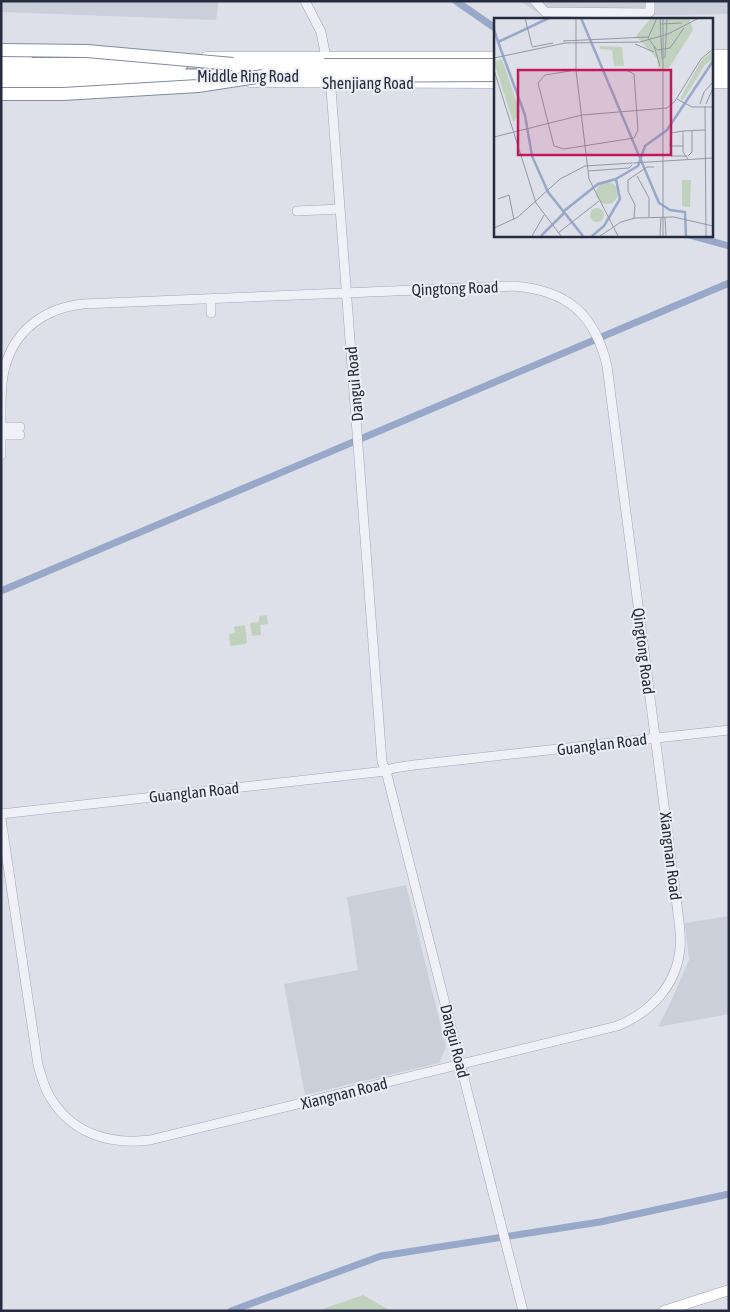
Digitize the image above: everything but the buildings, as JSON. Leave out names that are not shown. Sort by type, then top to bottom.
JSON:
[{"type":"highway","points":[[1,50],[87,51],[233,64]]},
{"type":"highway","name":"Middle Ring Road","points":[[1,64],[494,64]]},
{"type":"highway","points":[[712,64],[729,64]]},
{"type":"highway","name":"Middle Ring Road","points":[[1,74],[263,76],[330,81],[494,76]]},
{"type":"highway","points":[[1,94],[63,94],[198,86],[263,76]]},
{"type":"highway","points":[[712,76],[729,76]]},
{"type":"main road","points":[[712,55],[729,54]]},
{"type":"main road","name":"Shenjiang Road","points":[[1,56],[494,56]]},
{"type":"main road","name":"Shenjiang Road","points":[[1,82],[330,81],[494,83]]},
{"type":"main road","points":[[712,83],[729,83]]},
{"type":"main road","points":[[664,1311],[729,1290]]},
{"type":"main road","points":[[686,1311],[729,1297]]},
{"type":"street","name":"Dangui Road","points":[[305,1],[321,32],[328,57]]},
{"type":"street","name":"Dangui Road","points":[[310,1],[325,31],[328,57],[361,451],[382,762],[386,770],[523,1311]]},
{"type":"street","points":[[535,1],[545,12],[648,13],[650,12],[650,1]]},
{"type":"street","name":"Dangui Road","points":[[330,81],[348,293]]},
{"type":"street","points":[[297,211],[340,209]]},
{"type":"street","name":"Qingtong Road","points":[[1,455],[2,386],[8,358],[19,338],[27,329],[52,311],[72,306],[483,287],[527,287],[553,294],[576,309],[593,328],[608,366],[656,740]]},
{"type":"street","points":[[211,299],[211,312]]},
{"type":"street","points":[[1,427],[20,431],[1,435]]},
{"type":"street","name":"Guanglan Road","points":[[1,814],[386,770],[395,772],[462,765],[729,730]]},
{"type":"street","name":"Guanglan Road","points":[[656,740],[729,735]]},
{"type":"street","name":"Xiangnan Road","points":[[1,819],[38,1065],[43,1082],[58,1108],[86,1131],[96,1136],[117,1141],[150,1140],[618,1026],[640,1015],[659,997],[673,976],[678,963],[680,948],[656,740]]},
{"type":"shaded area","points":[[1,1],[219,1],[216,20],[1,12]]},
{"type":"shaded area","points":[[520,1],[729,1],[729,14],[544,17]]},
{"type":"shaded area","points":[[406,885],[446,1047],[439,1063],[305,1095],[284,984],[358,970],[347,897]]},
{"type":"shaded area","points":[[729,916],[729,1014],[658,1027],[689,960],[685,923]]},
{"type":"green space","points":[[267,615],[268,624],[260,625],[261,635],[252,636],[250,623],[259,622],[259,616]]},
{"type":"green space","points":[[245,625],[247,642],[230,646],[229,634],[235,633],[234,627]]},
{"type":"green space","points":[[363,1295],[391,1311],[317,1311]]},
{"type":"waterway","points":[[456,1],[494,27]]},
{"type":"waterway","points":[[693,236],[729,246]]},
{"type":"waterway","points":[[1,591],[729,283]]},
{"type":"waterway","points":[[231,1311],[381,1256],[600,1222],[729,1194]]}]
